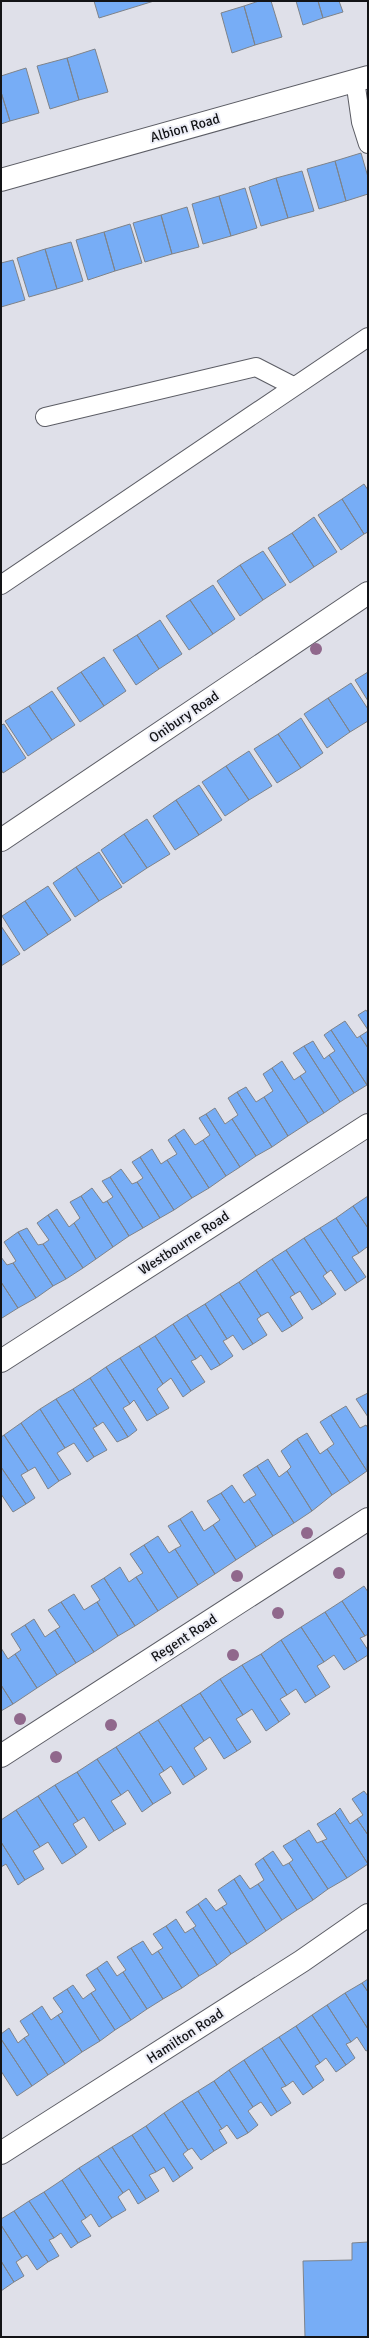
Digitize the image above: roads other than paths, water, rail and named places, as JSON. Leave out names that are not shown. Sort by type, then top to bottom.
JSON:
[{"type":"street","name":"Albion Road","points":[[1,180],[362,79]]},
{"type":"street","name":"Onibury Road","points":[[1,840],[368,593]]},
{"type":"street","name":"Westbourne Road","points":[[1,1362],[368,1125]]},
{"type":"street","name":"Regent Road","points":[[1,1756],[368,1519]]},
{"type":"street","name":"Hamilton Road","points":[[1,2153],[302,1961],[368,1915]]},
{"type":"lane","points":[[362,79],[361,122],[368,144]]},
{"type":"lane","points":[[1,585],[293,386],[368,337]]},
{"type":"lane","points":[[44,417],[256,367],[293,386]]}]
